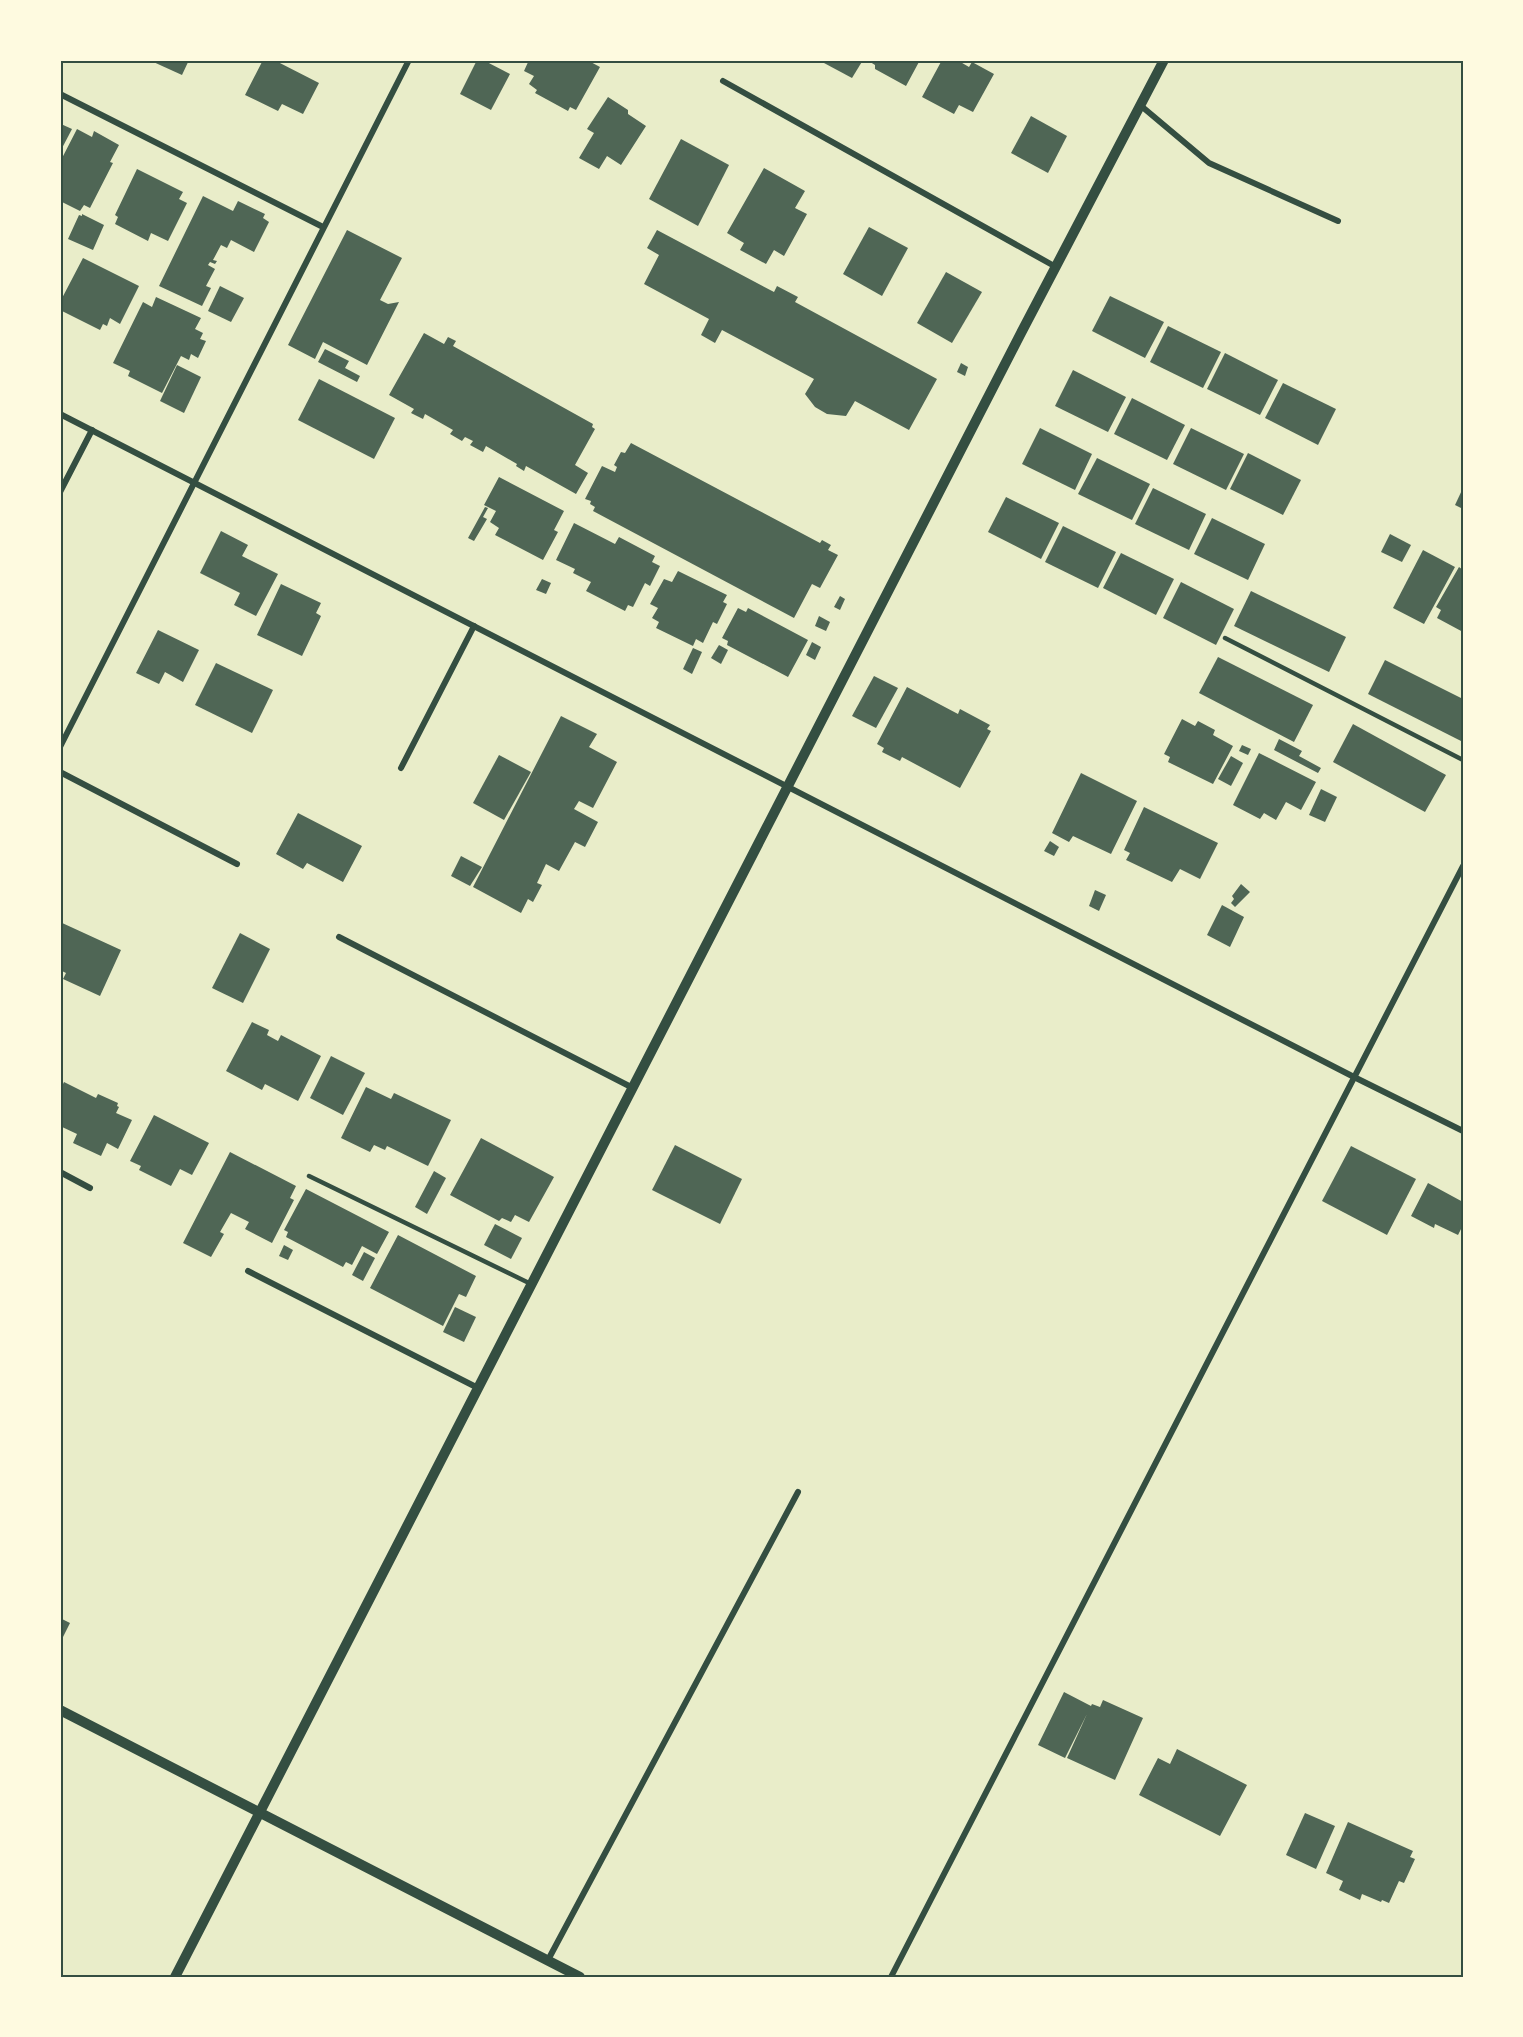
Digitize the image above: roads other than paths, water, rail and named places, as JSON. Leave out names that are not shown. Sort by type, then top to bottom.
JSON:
[{"type":"street","points":[[60,747],[322,227],[409,60]]},
{"type":"street","points":[[175,1977],[1164,60]]},
{"type":"street","points":[[723,81],[1056,267]]},
{"type":"street","points":[[60,94],[322,227]]},
{"type":"street","points":[[1140,105],[1209,164],[1338,221]]},
{"type":"street","points":[[60,414],[1463,1131]]},
{"type":"street","points":[[60,492],[92,430]]},
{"type":"street","points":[[401,768],[474,626]]},
{"type":"street","points":[[60,772],[237,864]]},
{"type":"street","points":[[891,1977],[1463,866]]},
{"type":"street","points":[[339,937],[633,1088]]},
{"type":"street","points":[[60,1172],[90,1188]]},
{"type":"street","points":[[248,1271],[478,1388]]},
{"type":"street","points":[[548,1960],[798,1492]]},
{"type":"street","points":[[60,1710],[580,1977]]},
{"type":"lane","points":[[1225,638],[1463,759]]},
{"type":"lane","points":[[309,1176],[532,1284]]}]
